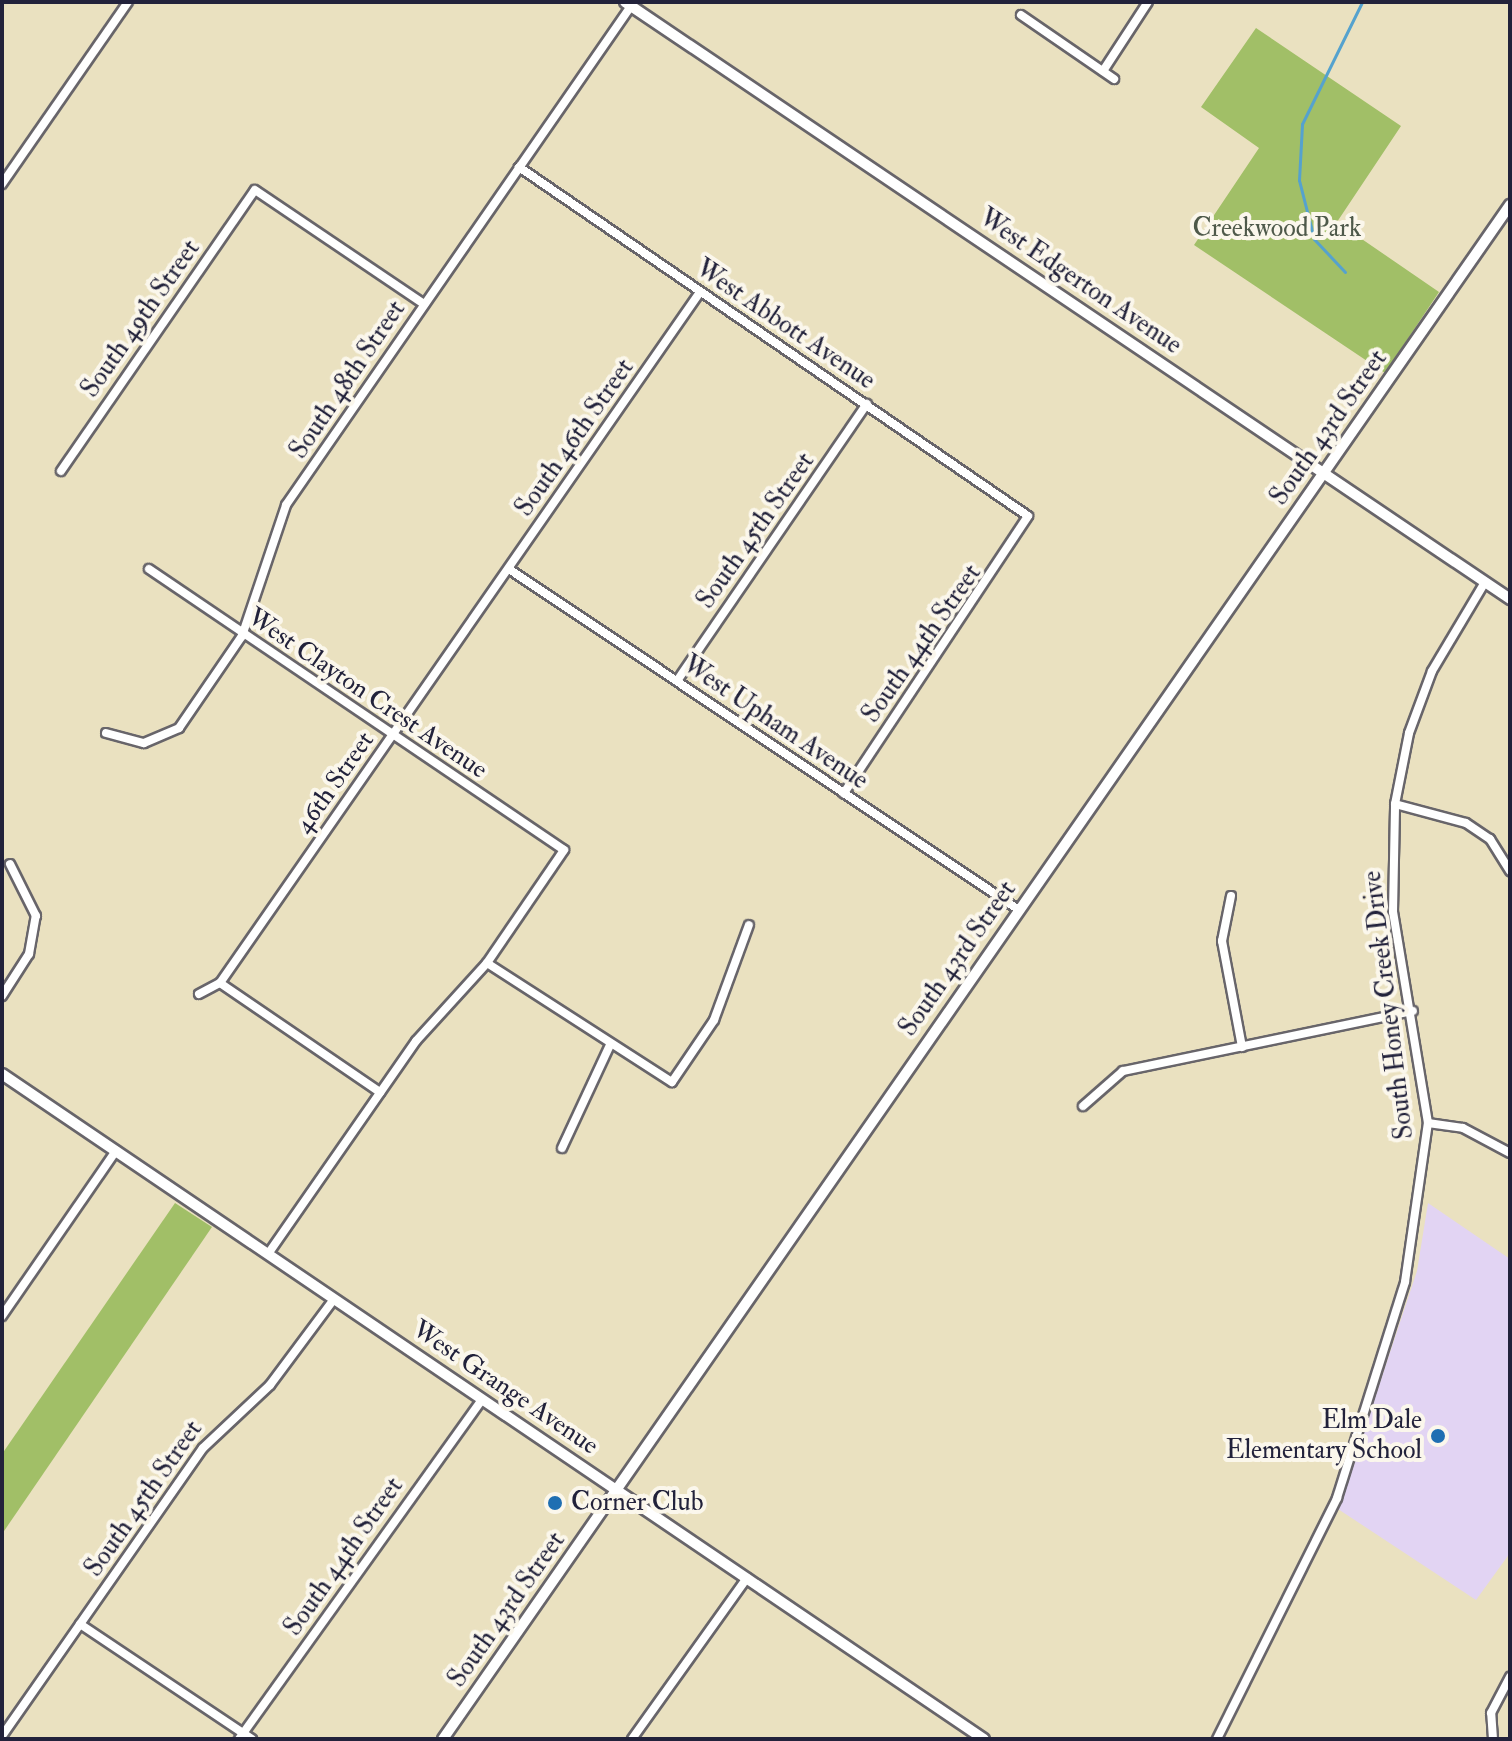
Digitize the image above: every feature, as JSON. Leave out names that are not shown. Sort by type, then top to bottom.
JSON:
[{"type":"street","points":[[2,184],[128,2]]},
{"type":"street","points":[[1103,71],[1148,2]]},
{"type":"street","name":"South 48th Street","points":[[106,733],[144,743],[169,737],[242,636],[272,530],[628,4]]},
{"type":"street","name":"West Edgerton Avenue","points":[[628,4],[1510,599]]},
{"type":"street","points":[[1021,15],[1114,79]]},
{"type":"street","name":"West Abbott Avenue","points":[[519,167],[1028,516]]},
{"type":"street","name":"South 49th Street","points":[[61,471],[255,190],[424,304]]},
{"type":"street","name":"South 43rd Street","points":[[443,1739],[1510,205]]},
{"type":"street","name":"South 46th Street","points":[[482,606],[700,292]]},
{"type":"street","name":"South 45th Street","points":[[677,681],[867,404]]},
{"type":"street","name":"South 44th Street","points":[[844,793],[1028,516]]},
{"type":"street","name":"West Clayton Crest Avenue","points":[[149,569],[242,636],[564,850],[487,963]]},
{"type":"street","name":"West Upham Avenue","points":[[509,569],[1019,910]]},
{"type":"street","name":"South Honey Creek Drive","points":[[1217,1739],[1337,1498],[1405,1282],[1428,1123],[1413,1011],[1393,912],[1395,804],[1409,733],[1432,671],[1485,582]]},
{"type":"street","name":"46th Street","points":[[220,983],[482,606]]},
{"type":"street","points":[[1395,804],[1466,823],[1490,839],[1510,871]]},
{"type":"street","points":[[2,996],[29,954],[36,916],[10,864]]},
{"type":"street","points":[[1231,896],[1222,941],[1242,1047]]},
{"type":"street","points":[[268,1254],[380,1092],[487,963],[610,1045],[672,1082],[714,1020],[749,925]]},
{"type":"street","points":[[199,994],[220,983],[380,1092]]},
{"type":"street","points":[[1083,1106],[1123,1071],[1413,1011]]},
{"type":"street","points":[[562,1148],[610,1045]]},
{"type":"street","name":"West Grange Avenue","points":[[2,1074],[984,1739]]},
{"type":"street","points":[[1428,1123],[1463,1128],[1510,1153]]},
{"type":"street","points":[[2,1316],[116,1151]]},
{"type":"street","name":"South 45th Street","points":[[2,1736],[203,1448],[270,1385],[334,1299]]},
{"type":"street","name":"South 44th Street","points":[[242,1736],[482,1399]]},
{"type":"street","points":[[632,1739],[747,1578]]},
{"type":"street","points":[[80,1624],[242,1736],[252,1739]]},
{"type":"street","points":[[1493,1739],[1491,1713],[1510,1677]]},
{"type":"shaded area","name":"Elm Dale Elementary School","points":[[1428,1203],[1510,1259],[1510,1553],[1476,1600],[1338,1509],[1417,1271]]},
{"type":"green space","name":"Creekwood Park","points":[[1256,28],[1401,126],[1337,222],[1439,292],[1385,373],[1194,245],[1259,148],[1201,107]]},
{"type":"green space","points":[[175,1203],[212,1227],[2,1534],[2,1454]]},
{"type":"waterway","points":[[1345,272],[1314,239],[1299,180],[1302,124],[1362,2]]},
{"type":"place","name":"Elm Dale Elementary School","points":[[1438,1436]]},
{"type":"place","name":"Corner Club","points":[[555,1503]]}]
